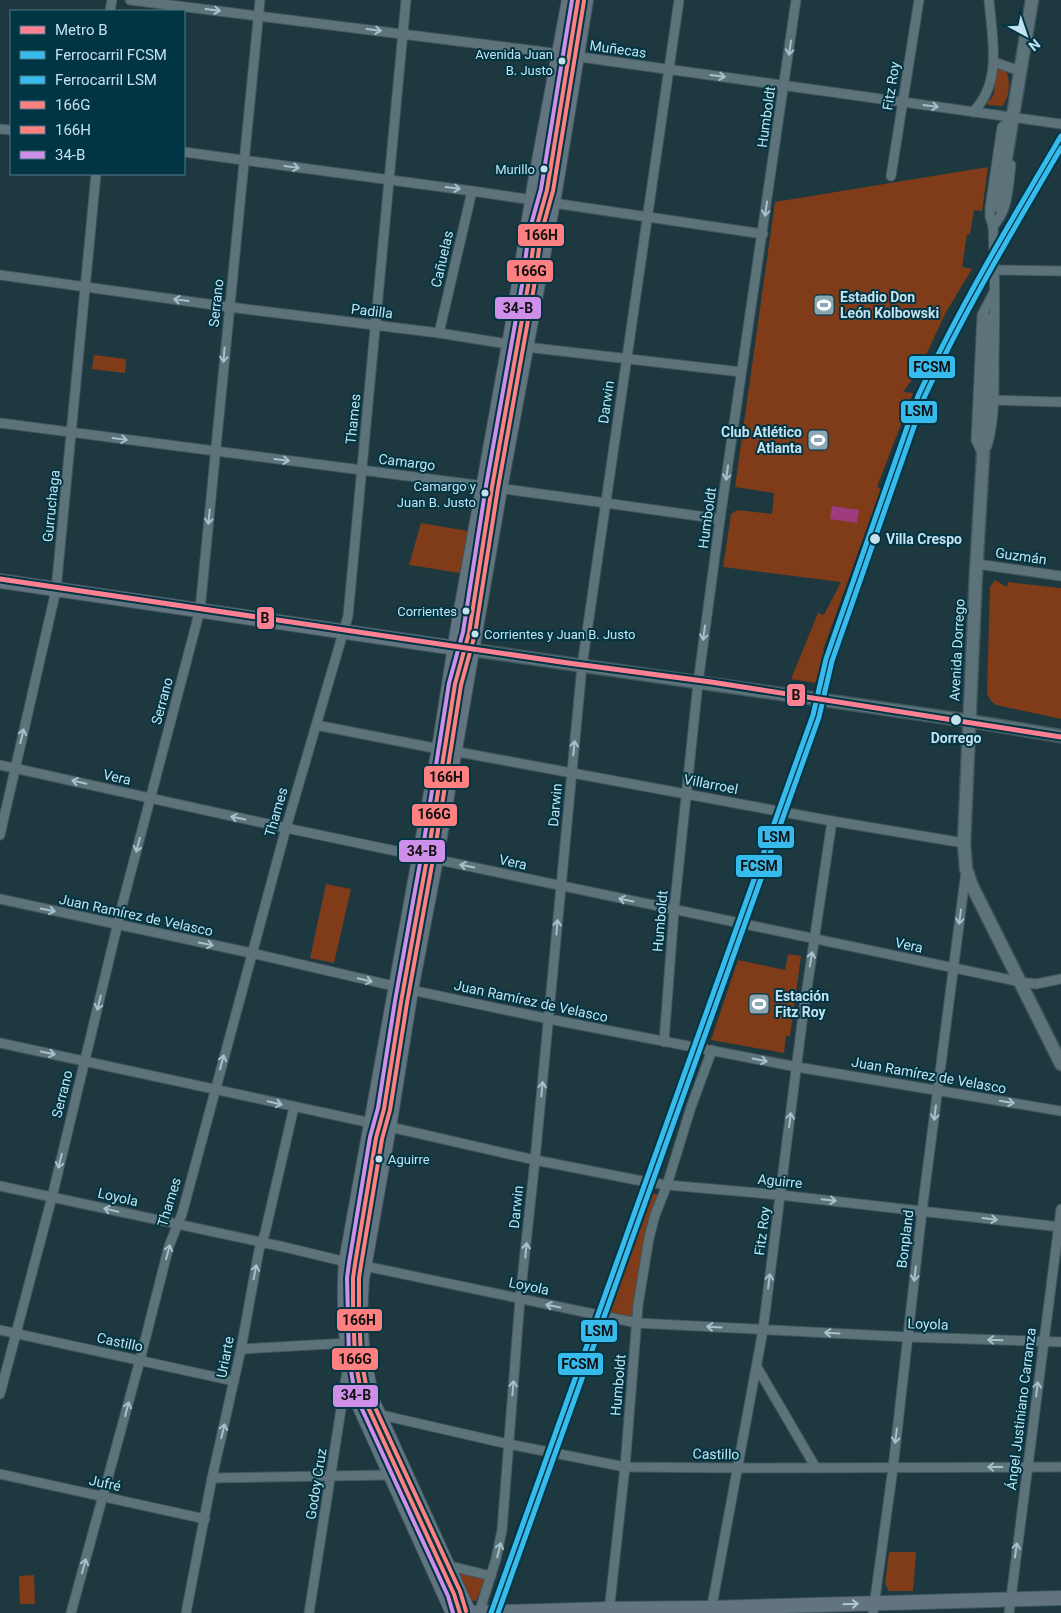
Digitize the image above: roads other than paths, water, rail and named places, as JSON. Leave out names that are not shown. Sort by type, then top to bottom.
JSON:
[{"type":"main road","points":[[453,1613],[355,1396],[349,1358],[346,1262],[420,856],[509,344],[532,200],[569,0]]},
{"type":"main road","points":[[586,0],[553,202],[500,488],[364,1266],[360,1314],[362,1348],[368,1386],[377,1414],[470,1613],[873,1608],[1010,1599],[1061,1598]]},
{"type":"main road","name":"Avenida Dorrego","points":[[998,208],[1032,0]]},
{"type":"main road","name":"Avenida Dorrego","points":[[988,316],[984,456],[964,843],[966,869],[972,886],[1061,1064]]},
{"type":"main road","points":[[0,581],[970,721],[1061,736]]},
{"type":"street","name":"Muñecas","points":[[130,0],[559,54],[1061,124]]},
{"type":"street","name":"Serrano","points":[[0,1394],[52,1197],[150,798],[200,610],[260,0]]},
{"type":"street","name":"Thames","points":[[71,1613],[104,1496],[169,1246],[182,1214],[251,953],[326,686],[348,616],[406,0]]},
{"type":"street","name":"Darwin","points":[[479,1613],[501,1542],[520,1299],[582,666],[679,0]]},
{"type":"street","name":"Humboldt","points":[[664,1042],[674,910],[698,683],[720,519],[796,0]]},
{"type":"street","name":"Fitz Roy","points":[[891,176],[919,0]]},
{"type":"street","points":[[973,112],[982,103],[988,92],[994,62],[989,0]]},
{"type":"street","points":[[994,62],[1020,71]]},
{"type":"street","points":[[185,152],[648,215],[763,234]]},
{"type":"street","name":"Gurruchaga","points":[[0,835],[56,590],[96,175]]},
{"type":"street","name":"Cañuelas","points":[[439,333],[472,191]]},
{"type":"street","name":"Avenida Dorrego","points":[[984,456],[991,433],[993,400],[988,316],[994,292],[995,270],[993,226],[990,218],[998,208]]},
{"type":"street","name":"Avenida Dorrego","points":[[993,226],[1001,218],[998,208]]},
{"type":"street","points":[[995,270],[1061,270]]},
{"type":"street","name":"Padilla","points":[[0,275],[229,307],[439,333],[526,347],[742,372]]},
{"type":"street","points":[[993,400],[1061,402]]},
{"type":"street","name":"Camargo","points":[[0,423],[500,488],[720,519]]},
{"type":"street","name":"Guzmán","points":[[977,564],[1061,576]]},
{"type":"street","points":[[316,725],[439,748]]},
{"type":"street","name":"Villarroel","points":[[454,751],[832,821],[964,843]]},
{"type":"street","name":"Vera","points":[[0,765],[286,828],[1021,982],[1036,984],[1061,979]]},
{"type":"street","name":"Fitz Roy","points":[[711,1611],[763,1330],[814,939],[832,821]]},
{"type":"street","name":"Bonpland","points":[[873,1608],[966,869]]},
{"type":"street","name":"Juan Ramírez de Velasco","points":[[0,899],[548,1019],[797,1066],[1061,1111]]},
{"type":"street","name":"Aguirre","points":[[0,1043],[535,1160],[667,1185],[780,1195],[1060,1227]]},
{"type":"street","name":"Humboldt","points":[[609,1611],[625,1467],[637,1323],[649,1238],[655,1215],[667,1185],[712,1050]]},
{"type":"street","name":"Uriarte","points":[[186,1613],[212,1478],[241,1349],[258,1255],[263,1242],[294,1107]]},
{"type":"street","name":"Loyola","points":[[0,1186],[263,1242],[364,1266],[637,1323],[908,1337],[1061,1342]]},
{"type":"street","name":"Ángel Justiniano Carranza","points":[[1009,1613],[1061,1209]]},
{"type":"street","name":"Castillo","points":[[0,1330],[234,1381]]},
{"type":"street","points":[[241,1349],[348,1343]]},
{"type":"street","name":"Godoy Cruz","points":[[309,1613],[349,1358]]},
{"type":"street","points":[[757,1367],[816,1468]]},
{"type":"street","name":"Castillo","points":[[377,1414],[508,1444],[625,1467],[1061,1467]]},
{"type":"street","name":"Jufré","points":[[0,1474],[205,1519]]},
{"type":"street","points":[[212,1478],[390,1476]]},
{"type":"street","points":[[446,1565],[491,1576]]},
{"type":"metro line","name":"B","points":[[0,579],[568,663],[711,682],[1061,737]]},
{"type":"rail line","name":"FCSM","points":[[491,1613],[813,715],[826,659],[918,396],[969,297],[1061,136]]},
{"type":"rail line","name":"LSM","points":[[498,1613],[819,717],[832,661],[924,398],[972,303],[1061,148]]},
{"type":"place","name":"Avenida Juan B. Justo","points":[[562,61]]},
{"type":"place","name":"Murillo","points":[[544,169]]},
{"type":"place","name":"Estadio Don León Kolbowski","points":[[824,305]]},
{"type":"place","name":"Club Atlético Atlanta","points":[[818,440]]},
{"type":"place","name":"Camargo y Juan B. Justo","points":[[485,493]]},
{"type":"place","name":"Villa Crespo","points":[[875,539]]},
{"type":"place","name":"Corrientes","points":[[466,611]]},
{"type":"place","name":"Corrientes y Juan B. Justo","points":[[475,634]]},
{"type":"place","name":"Dorrego","points":[[956,720]]},
{"type":"place","name":"Estación Fitz Roy","points":[[759,1004]]},
{"type":"place","name":"Aguirre","points":[[379,1159]]}]
